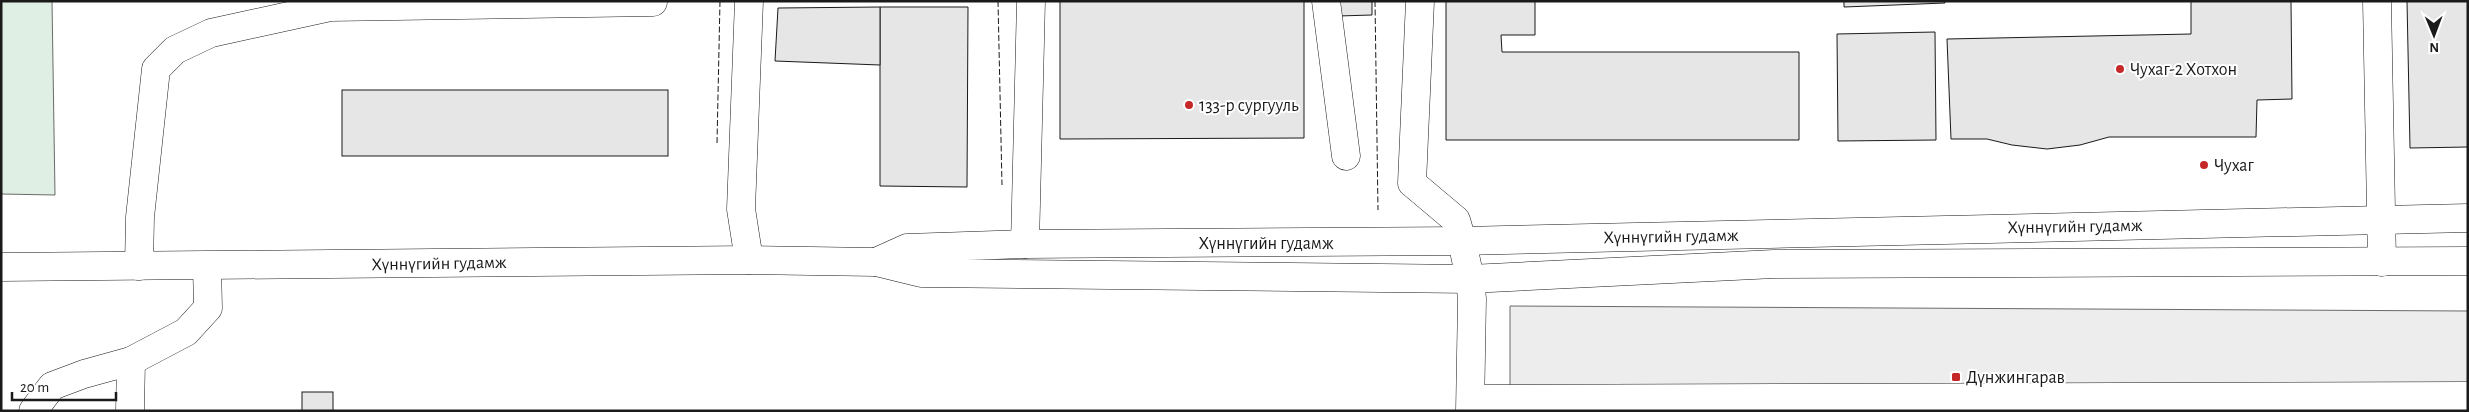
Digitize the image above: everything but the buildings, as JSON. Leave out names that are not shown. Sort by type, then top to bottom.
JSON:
[{"type":"main road","points":[[748,1],[741,209],[748,260]]},
{"type":"main road","points":[[1025,244],[1031,1]]},
{"type":"main road","points":[[1326,1],[1346,156]]},
{"type":"main road","points":[[1420,1],[1412,183],[1456,220],[1462,241],[1470,279],[1471,405],[2468,396]]},
{"type":"main road","points":[[2377,1],[2382,262]]},
{"type":"main road","points":[[139,266],[140,217],[156,69],[175,50],[211,33],[330,7],[652,2]]},
{"type":"main road","name":"Хүннүгийн гудамж","points":[[876,262],[907,248],[1025,244],[1462,241],[2468,218]]},
{"type":"main road","name":"Хүннүгийн гудамж","points":[[1,268],[748,260],[876,262],[921,273],[1470,279],[1774,264],[2468,261]]},
{"type":"main road","points":[[32,411],[52,386],[84,374],[131,361],[186,332],[208,308],[207,266]]},
{"type":"main road","points":[[130,411],[131,361]]},
{"type":"green space","points":[[1,1],[52,1],[55,195],[1,194]]},
{"type":"shaded area","points":[[1510,306],[2468,311],[2468,411],[1510,411]]},
{"type":"fence","points":[[717,143],[720,1]]},
{"type":"fence","points":[[998,1],[1002,185]]},
{"type":"fence","points":[[1375,1],[1378,210]]},
{"type":"place","name":"Чухаг-2 Хотхон","points":[[2120,69]]},
{"type":"place","name":"133-р сургууль","points":[[1189,105]]},
{"type":"place","name":"Чухаг","points":[[2204,165]]},
{"type":"place","name":"Дүнжингарав","points":[[1956,377]]}]
